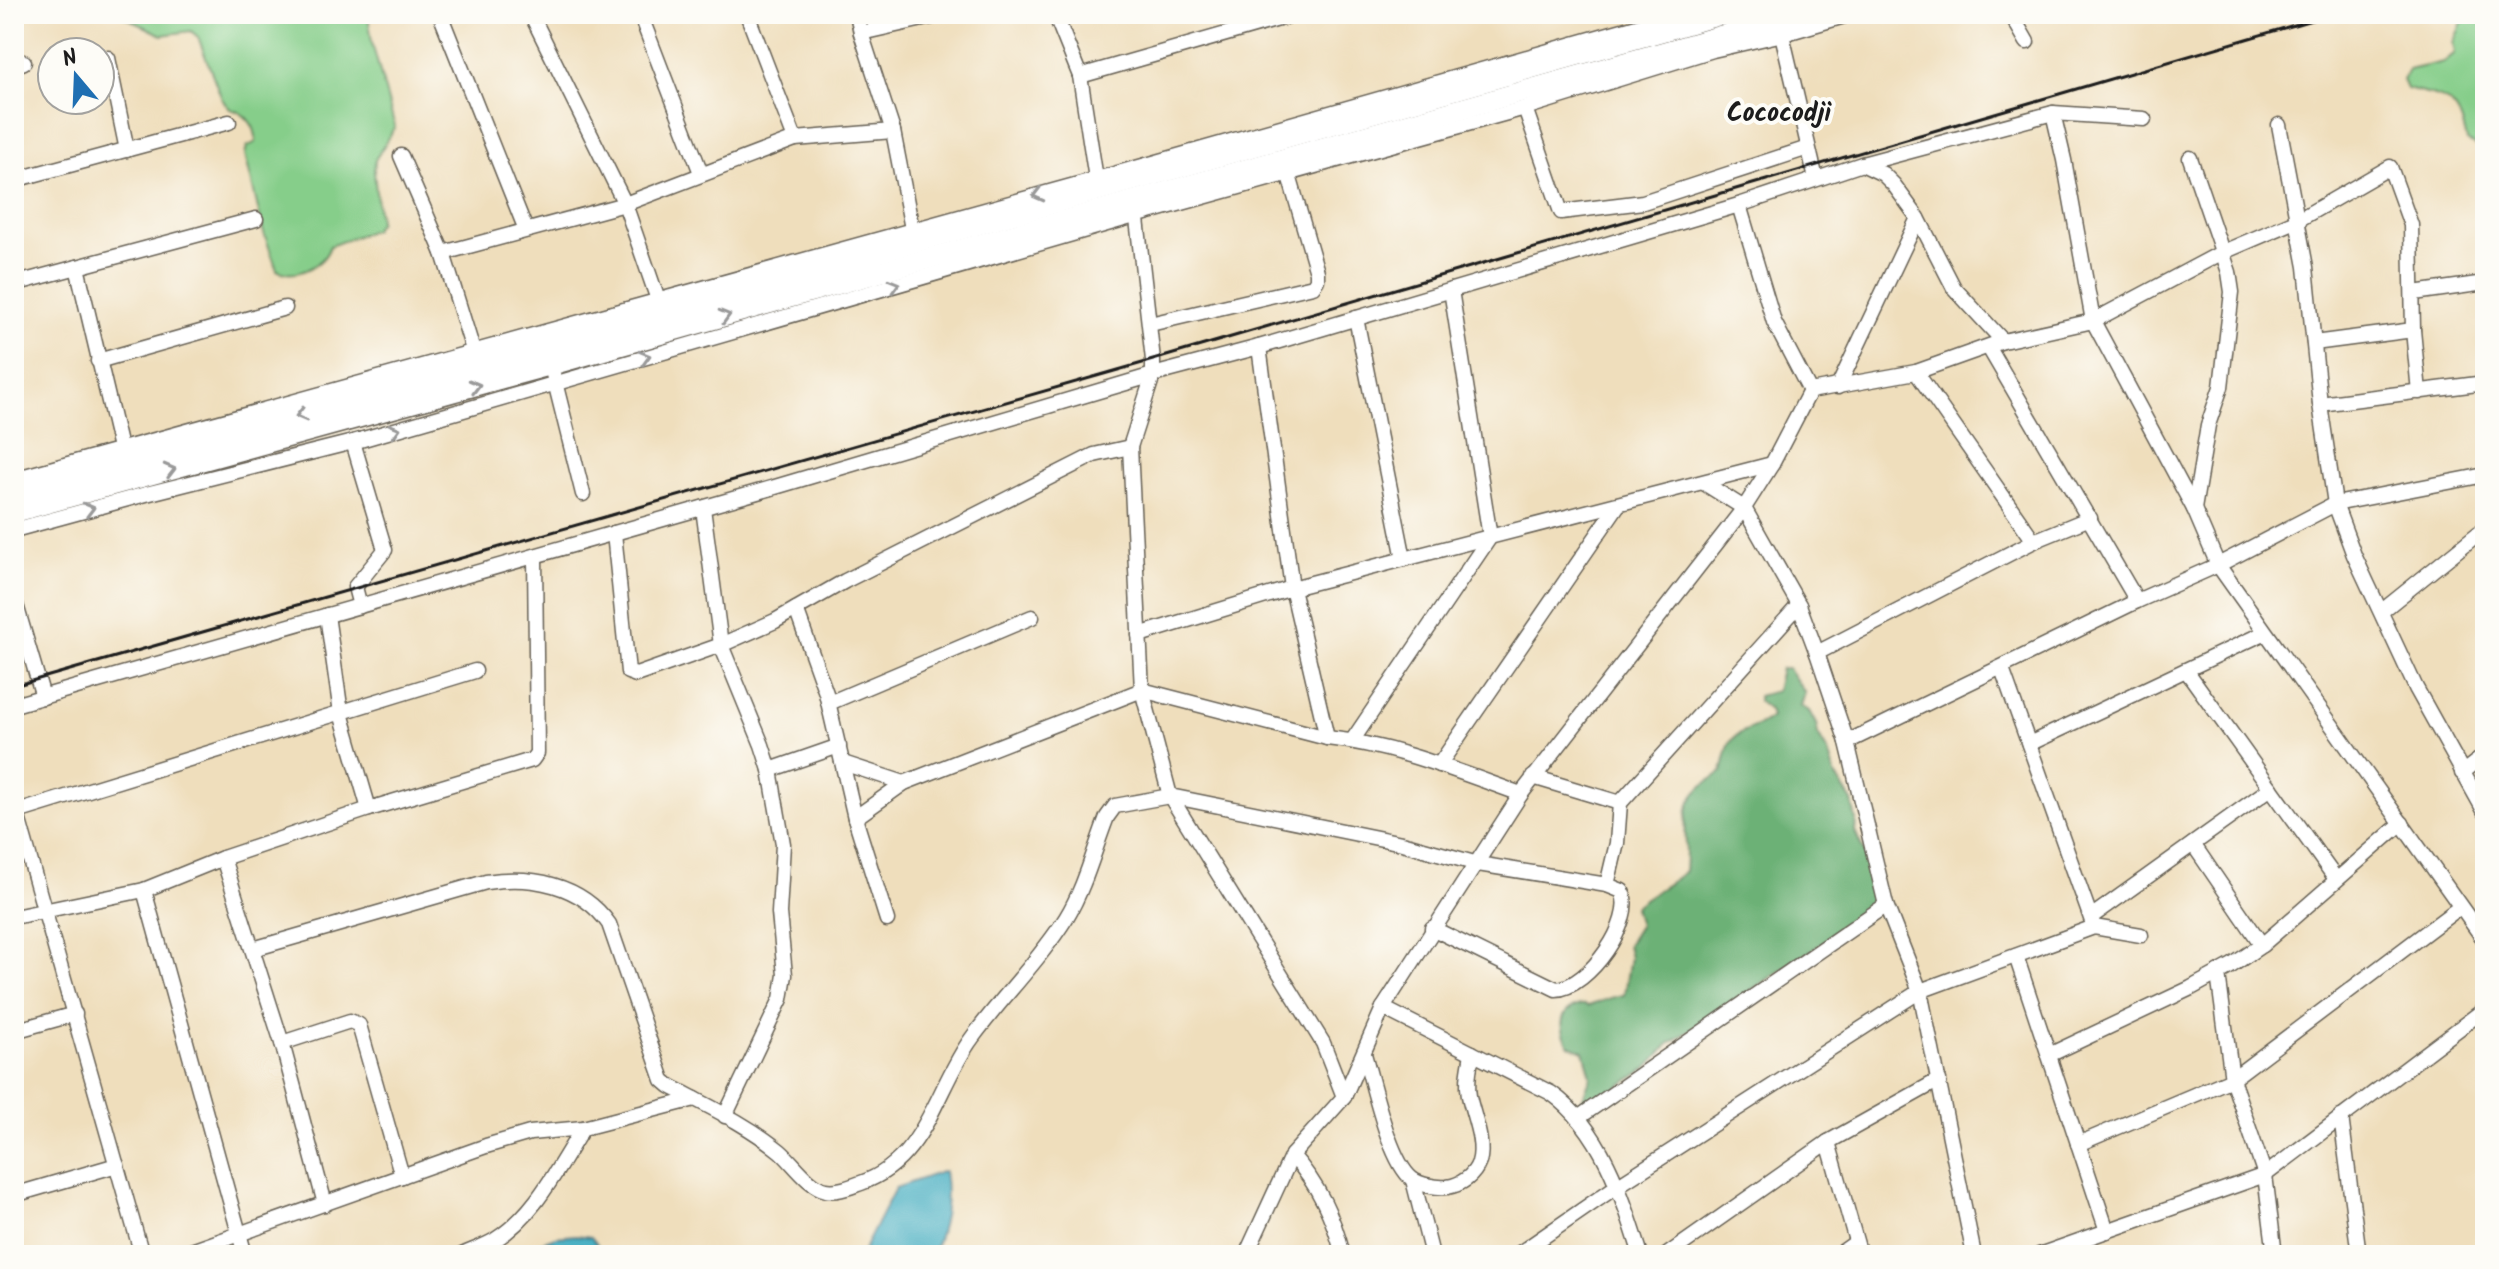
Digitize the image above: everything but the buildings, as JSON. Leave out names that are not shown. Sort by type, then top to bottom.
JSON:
[{"type":"highway","points":[[14,494],[1721,25],[1779,23],[1798,14]]},
{"type":"highway","points":[[14,512],[553,374],[1136,209],[1721,25]]},
{"type":"street","points":[[440,14],[526,230]]},
{"type":"street","points":[[531,14],[625,204],[658,300]]},
{"type":"street","points":[[640,14],[701,173]]},
{"type":"street","points":[[747,14],[795,139]]},
{"type":"street","points":[[857,14],[893,131],[912,229]]},
{"type":"street","points":[[861,33],[945,14]]},
{"type":"street","points":[[1055,14],[1080,76],[1096,179]]},
{"type":"street","points":[[1080,76],[1296,14]]},
{"type":"street","points":[[14,479],[1679,14]]},
{"type":"street","points":[[1816,179],[1779,23],[1851,14]]},
{"type":"street","points":[[2011,14],[2027,42]]},
{"type":"street","points":[[1344,1097],[1323,1043],[1170,796],[1142,690],[1130,447],[1153,375],[1136,209],[1525,108],[1721,25]]},
{"type":"street","points":[[116,97],[127,150]]},
{"type":"street","points":[[1525,108],[1561,212],[1643,202],[1808,148]]},
{"type":"street","points":[[2053,113],[2093,321],[2194,509],[2218,565],[2485,941]]},
{"type":"street","points":[[14,705],[1259,347],[1739,205],[1862,164],[2053,113],[2144,119]]},
{"type":"street","points":[[14,180],[229,122]]},
{"type":"street","points":[[2279,125],[2298,220],[2335,504],[2354,555],[2416,688],[2485,812]]},
{"type":"street","points":[[443,253],[625,204],[795,139],[893,131]]},
{"type":"street","points":[[401,156],[443,253],[473,350]]},
{"type":"street","points":[[2190,158],[2229,272],[2232,292],[2221,387],[2208,425],[2194,509]]},
{"type":"street","points":[[1862,164],[1883,174],[1918,218],[1954,288],[2003,341]]},
{"type":"street","points":[[1810,391],[1916,372],[2003,341],[2093,321],[2221,253],[2298,220],[2390,167],[2411,225],[2413,330],[2419,392]]},
{"type":"street","points":[[1150,324],[1313,286],[1317,272],[1288,172]]},
{"type":"street","points":[[1739,205],[1774,322],[1810,391]]},
{"type":"street","points":[[1838,387],[1918,218]]},
{"type":"street","points":[[14,284],[256,219]]},
{"type":"street","points":[[77,267],[120,448]]},
{"type":"street","points":[[2414,293],[2485,283]]},
{"type":"street","points":[[1352,741],[1490,537],[1451,290]]},
{"type":"street","points":[[98,361],[285,308]]},
{"type":"street","points":[[1356,318],[1404,559]]},
{"type":"street","points":[[2314,343],[2413,330]]},
{"type":"street","points":[[1259,347],[1292,588],[1327,738]]},
{"type":"street","points":[[1989,348],[2137,601]]},
{"type":"street","points":[[1916,372],[2034,541]]},
{"type":"street","points":[[14,530],[353,442],[553,374],[583,494]]},
{"type":"street","points":[[2320,404],[2485,383]]},
{"type":"street","points":[[1246,1255],[1292,1155],[1344,1097],[1383,1008],[1432,928],[1478,864],[1533,777],[1744,508],[1772,464],[1810,391]]},
{"type":"street","points":[[353,442],[385,550],[355,587],[360,606]]},
{"type":"street","points":[[614,533],[628,672],[636,675],[721,645],[775,621],[845,581],[1094,455],[1130,447]]},
{"type":"street","points":[[1139,635],[1292,588],[1772,464]]},
{"type":"street","points":[[1847,742],[2218,565],[2335,504],[2485,475]]},
{"type":"street","points":[[1704,483],[1744,508],[1799,605],[1817,653],[1847,742],[1886,905],[1920,991],[1974,1255]]},
{"type":"street","points":[[1439,765],[1618,505]]},
{"type":"street","points":[[703,508],[721,645],[770,770],[783,844],[779,913],[785,975],[779,1005],[764,1030],[725,1116]]},
{"type":"street","points":[[1817,653],[2034,541],[2090,518]]},
{"type":"street","points":[[2382,611],[2485,528]]},
{"type":"street","points":[[14,917],[144,890],[223,858],[369,809],[532,760],[536,757],[535,556]]},
{"type":"street","points":[[14,598],[17,620],[43,697]]},
{"type":"street","points":[[1607,885],[1617,843],[1620,803],[1799,605]]},
{"type":"street","points":[[796,609],[829,703],[855,818],[887,920]]},
{"type":"street","points":[[327,615],[341,713],[369,809]]},
{"type":"street","points":[[829,703],[1032,617]]},
{"type":"street","points":[[2029,744],[2264,633]]},
{"type":"street","points":[[2002,669],[2093,922]]},
{"type":"street","points":[[2186,670],[2336,879]]},
{"type":"street","points":[[142,1255],[15,809],[475,671]]},
{"type":"street","points":[[855,818],[904,783],[1142,690],[1327,738],[1352,741],[1439,765],[1521,794]]},
{"type":"street","points":[[770,770],[839,746]]},
{"type":"street","points":[[2462,773],[2485,755]]},
{"type":"street","points":[[843,763],[904,783]]},
{"type":"street","points":[[1533,777],[1620,803]]},
{"type":"street","points":[[1517,1255],[1617,1186],[1920,991],[2016,956],[2093,922],[2271,788]]},
{"type":"street","points":[[253,949],[486,882],[523,879],[548,883],[570,892],[598,909],[609,924],[663,1080],[745,1125],[778,1149],[820,1188],[841,1190],[889,1169],[919,1138],[972,1037],[1028,970],[1067,916],[1107,817],[1115,806],[1170,796],[1402,843],[1478,864],[1607,885],[1622,891],[1626,902],[1617,930],[1591,972],[1565,988],[1556,989],[1432,928]]},
{"type":"street","points":[[2049,1055],[2218,974],[2262,945],[2402,823]]},
{"type":"street","points":[[2193,844],[2262,945]]},
{"type":"street","points":[[223,858],[282,1043],[325,1204]]},
{"type":"street","points":[[144,890],[245,1255]]},
{"type":"street","points":[[1578,1118],[1886,905]]},
{"type":"street","points":[[2078,1144],[2232,1079],[2460,907]]},
{"type":"street","points":[[2093,922],[2141,935]]},
{"type":"street","points":[[2016,956],[2107,1231]]},
{"type":"street","points":[[2218,974],[2232,1079],[2265,1175],[2271,1254]]},
{"type":"street","points":[[1383,1008],[1551,1093],[1566,1104],[1578,1118],[1617,1186],[1641,1255]]},
{"type":"street","points":[[2039,1255],[2265,1175],[2485,1009]]},
{"type":"street","points":[[14,1031],[75,1014]]},
{"type":"street","points":[[282,1043],[350,1021],[359,1025],[402,1176]]},
{"type":"street","points":[[1413,1180],[1444,1187],[1456,1185],[1465,1181],[1478,1164],[1481,1152],[1468,1086],[1472,1053]]},
{"type":"street","points":[[1364,1054],[1390,1141],[1400,1165],[1413,1180],[1432,1255]]},
{"type":"street","points":[[1667,1255],[1828,1142],[1939,1080]]},
{"type":"street","points":[[180,1255],[459,1154],[530,1133],[583,1128],[695,1099]]},
{"type":"street","points":[[2341,1117],[2359,1255]]},
{"type":"street","points":[[462,1255],[493,1241],[522,1217],[539,1197],[583,1128]]},
{"type":"street","points":[[1828,1142],[1858,1249],[1838,1255]]},
{"type":"street","points":[[1292,1155],[1320,1191],[1331,1213],[1343,1255]]},
{"type":"street","points":[[14,1195],[117,1165]]},
{"type":"green space","points":[[119,14],[368,14],[372,43],[395,127],[375,160],[379,222],[373,230],[330,246],[316,265],[301,272],[284,273],[277,270],[263,230],[245,154],[247,147],[256,142],[252,125],[222,99],[198,37],[191,31],[162,35]]},
{"type":"green space","points":[[2466,14],[2485,14],[2485,151],[2467,141],[2459,115],[2449,102],[2407,89],[2403,80],[2409,70],[2444,62],[2455,53],[2453,43]]},
{"type":"green space","points":[[1781,668],[1788,668],[1805,693],[1801,706],[1809,711],[1816,724],[1836,777],[1852,801],[1855,832],[1866,856],[1875,866],[1879,901],[1871,911],[1668,1045],[1648,1067],[1587,1108],[1582,1100],[1591,1076],[1584,1051],[1569,1045],[1566,1039],[1564,1016],[1573,1007],[1589,1006],[1624,995],[1630,957],[1627,945],[1639,926],[1634,907],[1685,871],[1685,826],[1689,804],[1706,783],[1722,772],[1732,740],[1771,717],[1769,710],[1758,701],[1758,696],[1776,691]]},
{"type":"water","points":[[944,1171],[944,1214],[932,1255],[861,1255],[895,1188]]},
{"type":"water","points":[[555,1237],[591,1237],[599,1247],[598,1255],[507,1255]]},
{"type":"railway","points":[[14,686],[1153,360],[2332,14]]},
{"type":"district","name":"Cococodji","points":[[1779,114]]}]
